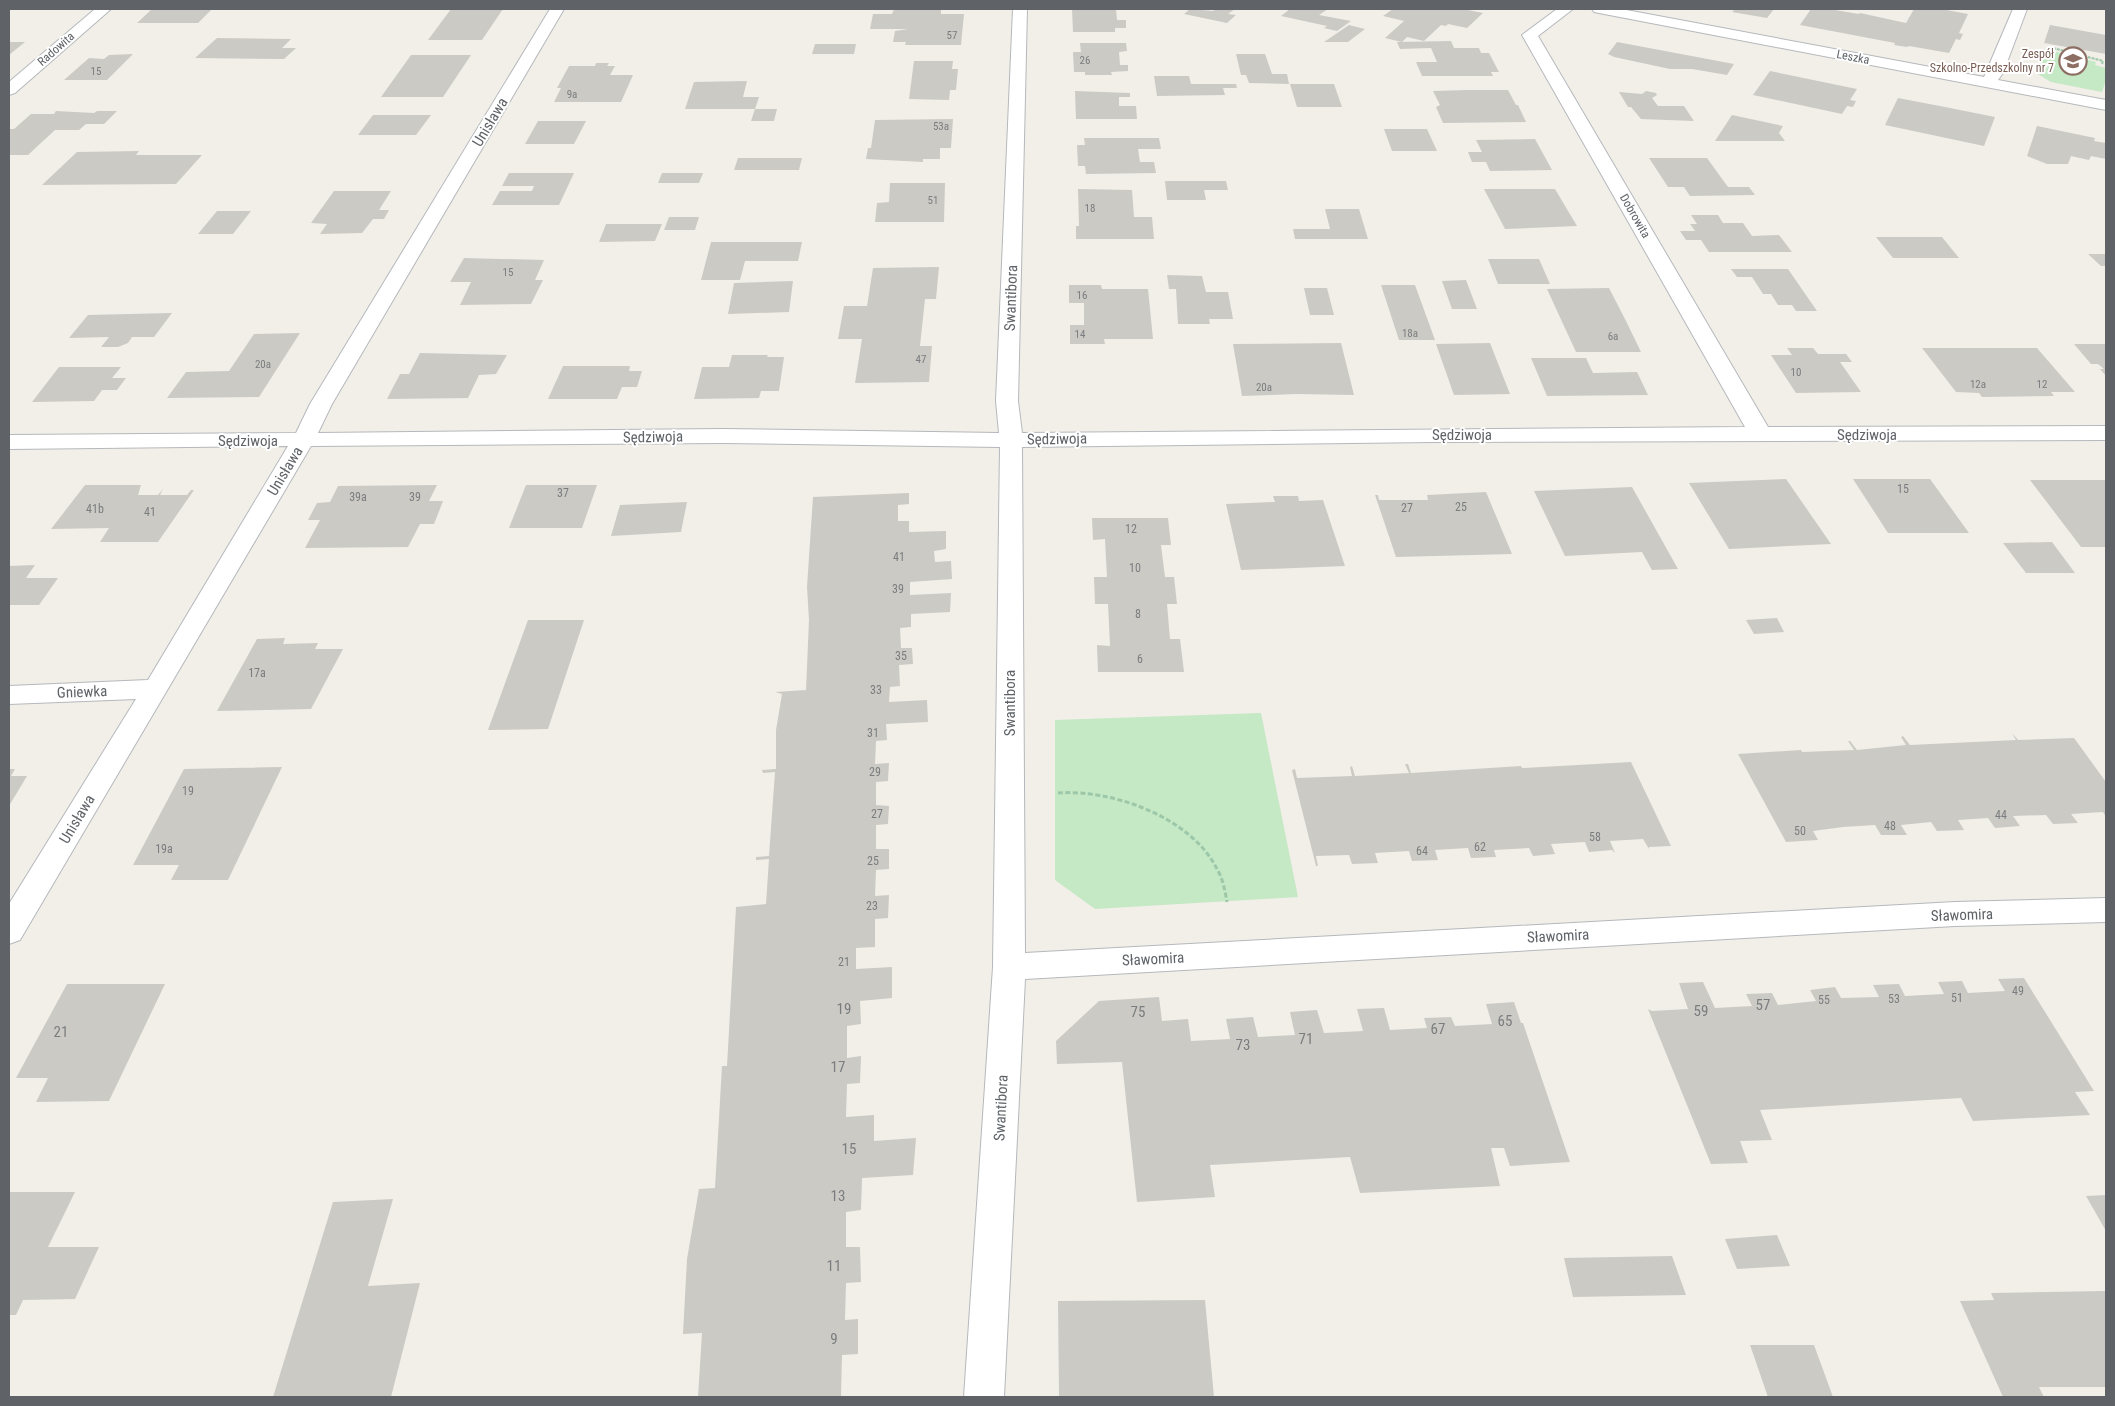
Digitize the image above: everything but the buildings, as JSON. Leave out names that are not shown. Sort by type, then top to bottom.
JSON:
[{"type":"street","name":"Radowita","points":[[9,90],[104,9]]},
{"type":"street","name":"Unisława","points":[[9,931],[156,689],[303,441],[322,404],[557,9]]},
{"type":"street","name":"Swantibora","points":[[984,1397],[1010,967],[1011,440],[1007,401],[1020,9]]},
{"type":"street","name":"Dobrowita","points":[[1566,9],[1530,36],[1761,435]]},
{"type":"street","name":"Leszka","points":[[1599,9],[2106,105]]},
{"type":"street","points":[[1988,82],[1994,73],[2020,9]]},
{"type":"street","name":"Sędziwoja","points":[[9,442],[722,436],[1011,440],[1423,435],[2106,433]]},
{"type":"street","name":"Gniewka","points":[[9,695],[156,689]]},
{"type":"street","name":"Sławomira","points":[[1010,967],[1955,914],[2106,910]]},
{"type":"path","points":[[2046,46],[2103,61],[2101,65],[2106,67]]},
{"type":"path","points":[[1055,793],[1085,792],[1102,794],[1125,800],[1161,818],[1189,836],[1212,859],[1224,882],[1227,902]]},
{"type":"green space","points":[[2045,49],[2096,62],[2095,65],[2106,68],[2106,80],[2102,92],[2051,82],[2036,73]]},
{"type":"green space","points":[[1261,713],[1298,897],[1095,909],[1055,880],[1055,720]]},
{"type":"place","name":"Zespół Szkolno-Przedszkolny nr 7","points":[[2073,61]]}]
